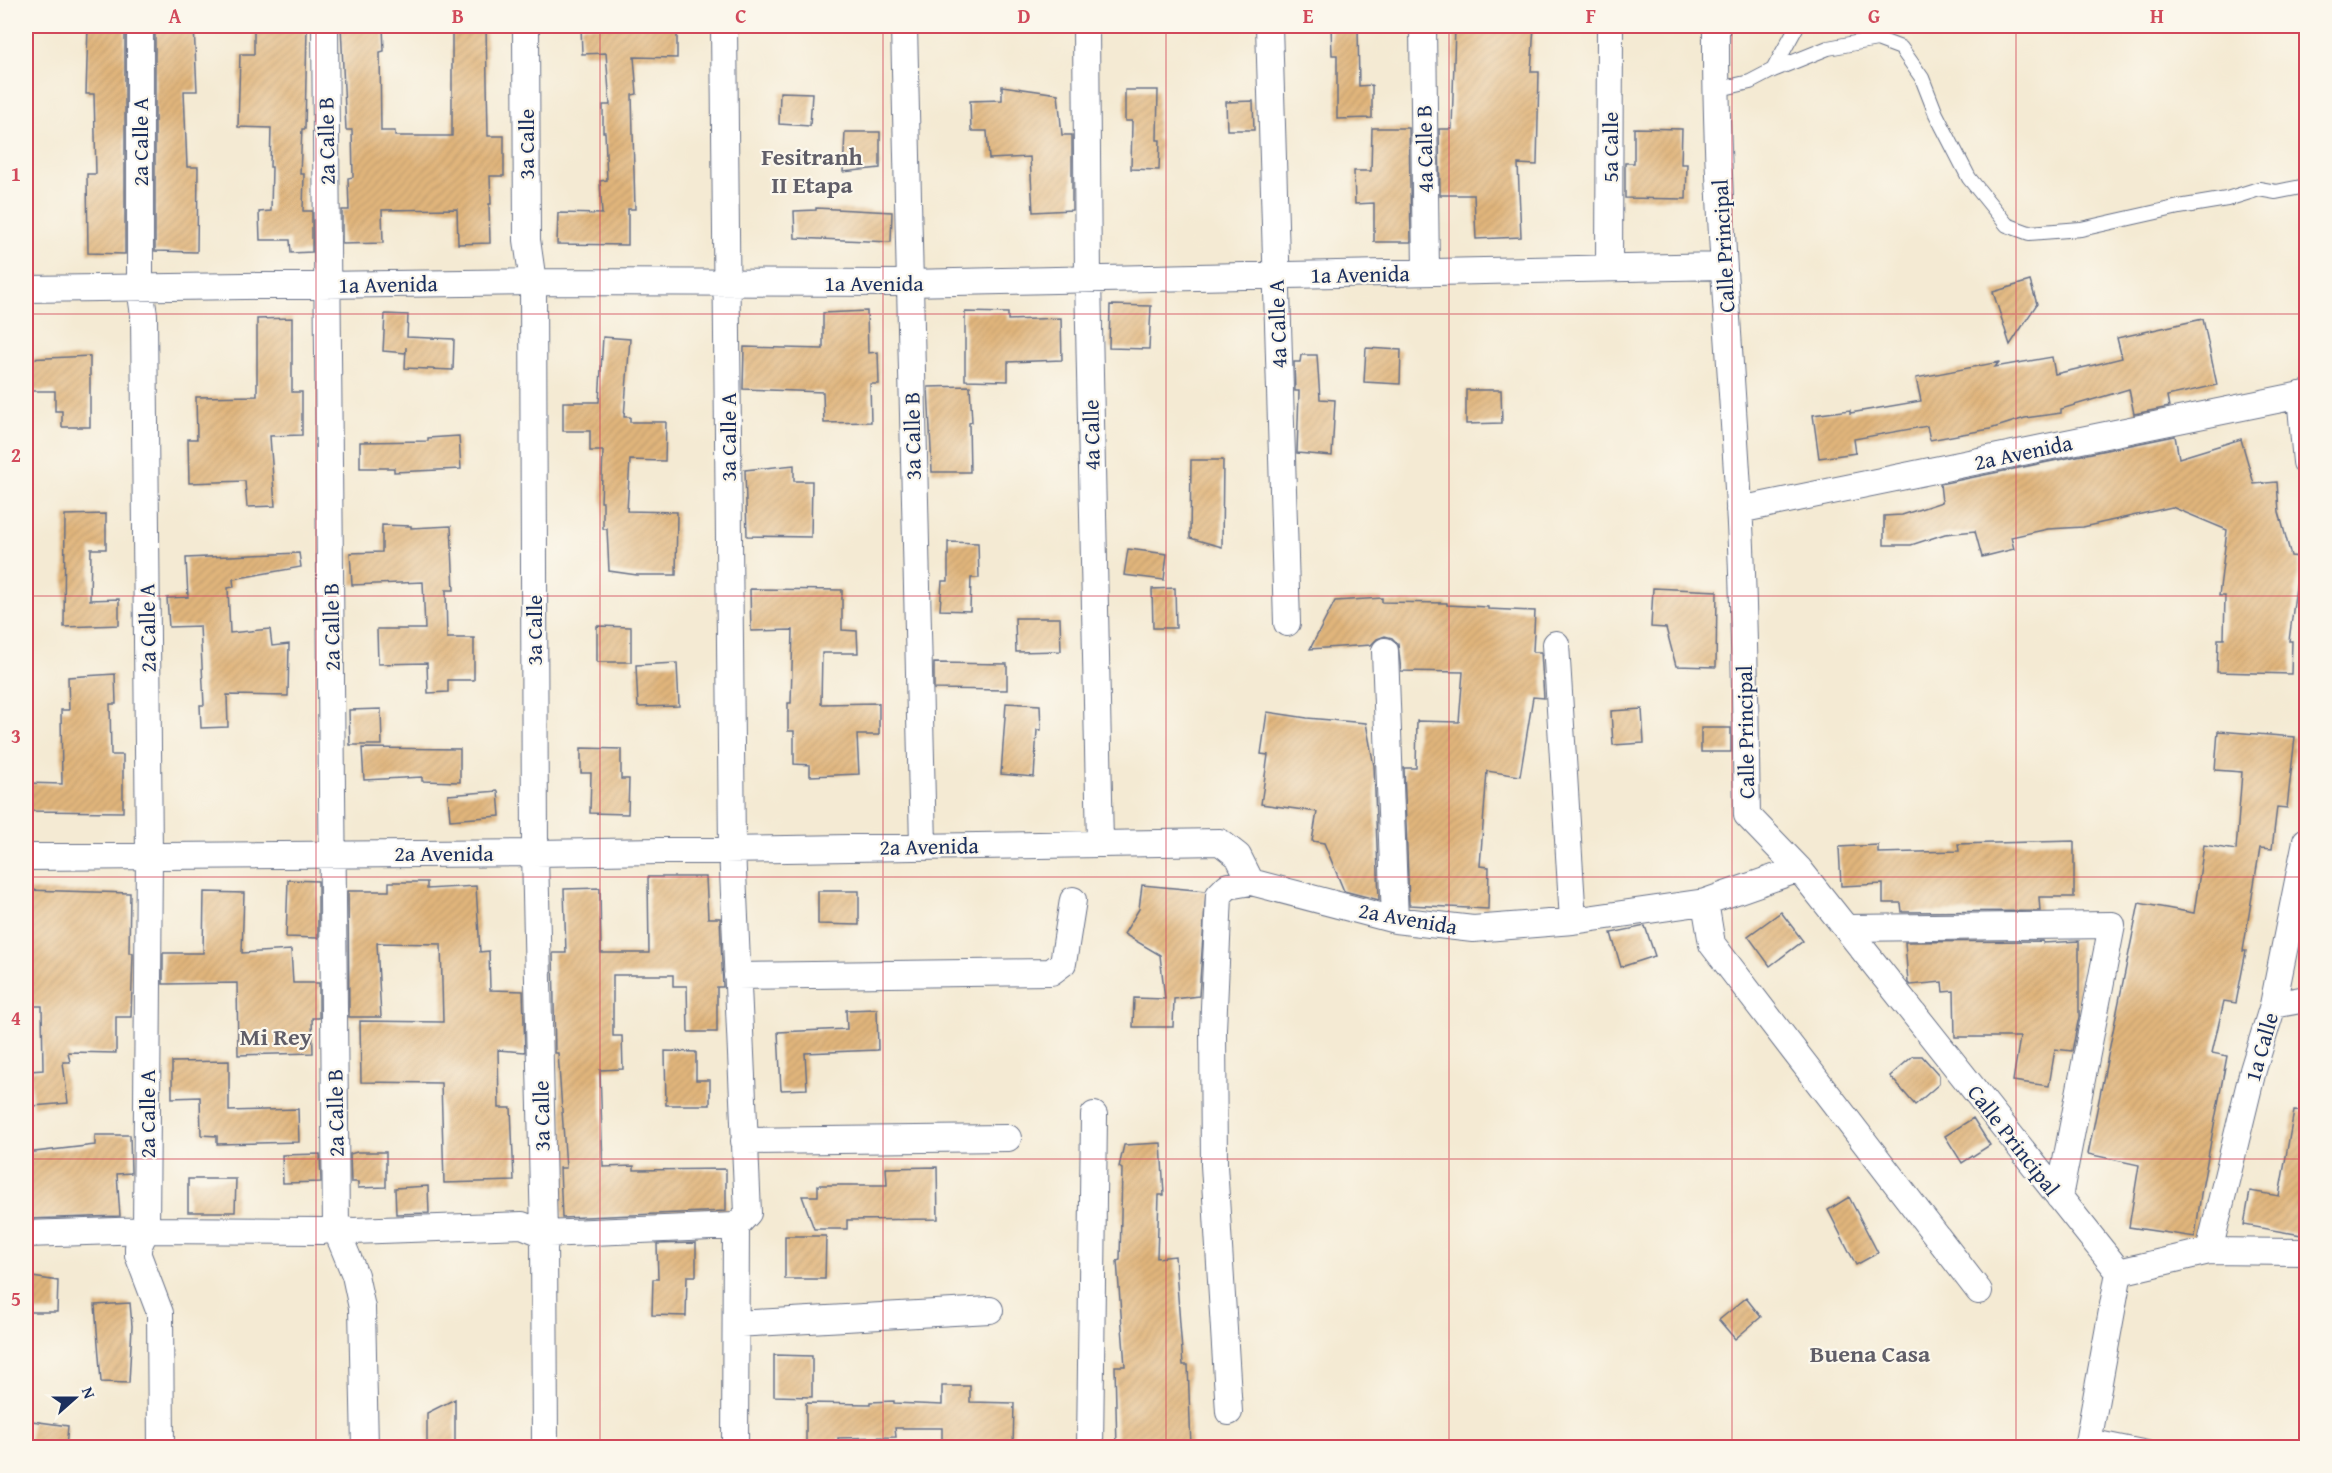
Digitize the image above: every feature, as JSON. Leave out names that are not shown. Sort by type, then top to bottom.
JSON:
[{"type":"street","name":"2a Calle A","points":[[140,26],[140,288],[144,315],[149,856],[146,1230],[138,1247],[138,1256],[159,1312],[161,1448]]},
{"type":"street","name":"2a Calle B","points":[[325,26],[336,1229]]},
{"type":"street","name":"3a Calle","points":[[526,26],[527,240],[534,282],[535,853],[544,1234],[545,1448]]},
{"type":"street","name":"3a Calle A","points":[[724,26],[732,849],[748,1213],[736,1226]]},
{"type":"street","name":"3a Calle B","points":[[904,26],[908,283],[923,846]]},
{"type":"street","name":"4a Calle","points":[[1086,26],[1088,279],[1100,844]]},
{"type":"street","name":"4a Calle A","points":[[1269,26],[1287,623]]},
{"type":"street","name":"4a Calle B","points":[[1423,26],[1426,272]]},
{"type":"street","name":"5a Calle","points":[[1609,268],[1610,26]]},
{"type":"street","name":"Calle Principal","points":[[1716,26],[1715,90],[1723,266],[1739,510],[1747,815],[1799,869],[2119,1272]]},
{"type":"street","name":"1a Avenida","points":[[26,289],[534,282],[908,283],[1723,266]]},
{"type":"street","name":"2a Avenida","points":[[1739,510],[2303,395]]},
{"type":"street","points":[[2303,395],[2307,462]]},
{"type":"street","points":[[1556,644],[1572,921]]},
{"type":"street","points":[[1385,651],[1395,920]]},
{"type":"street","name":"2a Avenida","points":[[26,857],[535,853],[1220,842],[1238,856],[1251,882],[1395,920],[1473,929],[1572,921],[1705,902],[1799,869]]},
{"type":"street","name":"1a Calle","points":[[2209,1251],[2253,1070],[2273,1005],[2306,849]]},
{"type":"street","points":[[1229,1412],[1214,1165],[1213,1030],[1219,895],[1228,886],[1251,882]]},
{"type":"street","points":[[737,976],[1051,972],[1063,963],[1073,900]]},
{"type":"street","points":[[1705,902],[1712,944],[1979,1291]]},
{"type":"street","points":[[1846,928],[2112,925],[2060,1197]]},
{"type":"street","points":[[2273,1005],[2307,999]]},
{"type":"street","points":[[1090,1448],[1094,1115]]},
{"type":"street","points":[[744,1141],[1008,1138]]},
{"type":"street","points":[[26,1234],[146,1230],[323,1231],[336,1229],[352,1231],[522,1225],[544,1234],[736,1226],[735,1448]]},
{"type":"street","points":[[336,1229],[355,1275],[362,1308],[365,1448]]},
{"type":"street","points":[[2088,1442],[2119,1272],[2209,1251],[2307,1252]]},
{"type":"street","points":[[736,1324],[990,1310]]},
{"type":"lane","points":[[1773,70],[1797,26]]},
{"type":"lane","points":[[1715,90],[1750,82],[1773,70],[1828,48],[1877,39],[1900,48],[1922,78],[1936,114],[1969,178],[2007,225],[2029,233],[2081,230],[2179,207],[2227,199],[2259,189],[2276,192],[2307,186]]},
{"type":"lane","points":[[2088,1442],[2148,1448]]},
{"type":"building","points":[[88,26],[125,26],[125,254],[88,253],[87,174],[96,174],[94,94],[86,94]]},
{"type":"building","points":[[155,26],[194,26],[197,91],[184,91],[187,167],[198,167],[197,252],[155,251]]},
{"type":"building","points":[[254,26],[307,26],[305,129],[302,129],[300,174],[304,174],[303,211],[312,211],[312,252],[291,253],[290,240],[260,240],[259,212],[271,211],[271,128],[238,127],[240,54],[254,54]]},
{"type":"building","points":[[341,26],[383,26],[384,51],[380,52],[381,131],[395,131],[395,136],[452,136],[452,26],[486,26],[488,136],[504,136],[504,176],[490,176],[490,243],[458,244],[457,209],[382,210],[383,243],[342,244],[342,210],[349,210],[348,178],[353,177],[352,130],[346,130]]},
{"type":"building","points":[[581,26],[677,26],[677,58],[634,57],[637,94],[632,95],[635,209],[628,209],[628,245],[557,244],[558,213],[602,214],[600,181],[607,180],[605,132],[603,132],[603,105],[610,105],[606,53],[582,54]]},
{"type":"building","points":[[1331,26],[1358,26],[1359,86],[1372,85],[1372,118],[1337,119],[1337,55],[1332,55]]},
{"type":"building","points":[[1455,26],[1534,26],[1531,72],[1539,72],[1537,165],[1518,164],[1521,237],[1476,239],[1474,195],[1440,195],[1439,129],[1452,129]]},
{"type":"building","points":[[1002,86],[1058,94],[1062,135],[1072,135],[1072,210],[1033,212],[1030,157],[989,159],[987,131],[971,131],[970,101],[1002,100]]},
{"type":"building","points":[[1125,90],[1158,90],[1159,170],[1131,169],[1132,121],[1125,121]]},
{"type":"building","points":[[780,92],[812,93],[810,126],[779,124]]},
{"type":"building","points":[[1253,101],[1254,130],[1227,130],[1226,102]]},
{"type":"building","points":[[1372,128],[1409,128],[1411,242],[1374,242],[1374,203],[1355,204],[1354,171],[1371,171]]},
{"type":"building","points":[[1634,128],[1682,129],[1681,164],[1687,164],[1686,199],[1625,198],[1625,163],[1634,163]]},
{"type":"building","points":[[845,132],[880,132],[880,168],[843,172]]},
{"type":"building","points":[[816,208],[892,212],[891,242],[795,238],[794,211],[816,210]]},
{"type":"building","points":[[2030,281],[2037,304],[2010,345],[1993,292]]},
{"type":"building","points":[[1110,305],[1151,306],[1149,349],[1109,348]]},
{"type":"building","points":[[867,311],[868,353],[878,352],[879,384],[870,384],[871,422],[824,423],[823,392],[743,389],[744,347],[823,349],[823,313]]},
{"type":"building","points":[[965,312],[1008,313],[1008,320],[1061,318],[1062,360],[1008,362],[1008,381],[965,380]]},
{"type":"building","points":[[385,314],[408,315],[407,337],[454,339],[453,370],[405,368],[406,353],[383,351]]},
{"type":"building","points":[[292,318],[292,392],[302,392],[302,435],[270,436],[275,506],[247,507],[245,481],[189,483],[188,439],[197,439],[196,397],[257,396],[257,319]]},
{"type":"building","points":[[2203,319],[2217,385],[2167,396],[2169,407],[2134,414],[2129,389],[2061,409],[2061,413],[2025,418],[1990,429],[1930,440],[1927,426],[1854,439],[1856,453],[1819,458],[1813,415],[1850,410],[1850,413],[1921,401],[1916,378],[1999,362],[1995,367],[2052,357],[2055,374],[2090,366],[2122,358],[2117,338]]},
{"type":"building","points":[[603,337],[630,339],[624,417],[630,417],[630,422],[666,422],[665,461],[630,460],[627,511],[677,512],[676,575],[637,575],[609,571],[607,529],[603,529],[603,502],[601,502],[603,451],[590,451],[590,431],[563,431],[563,402],[599,402]]},
{"type":"building","points":[[1366,348],[1401,350],[1400,384],[1364,382]]},
{"type":"building","points":[[1301,355],[1317,355],[1320,399],[1335,400],[1332,456],[1297,453],[1299,391],[1295,391],[1294,362],[1300,362]]},
{"type":"building","points":[[90,356],[90,427],[62,427],[62,411],[55,411],[55,391],[26,391],[26,359]]},
{"type":"building","points":[[970,386],[972,422],[969,423],[970,472],[932,472],[928,387]]},
{"type":"building","points":[[1466,390],[1501,390],[1502,423],[1466,424]]},
{"type":"building","points":[[459,436],[461,469],[394,472],[394,468],[360,468],[360,442],[428,441],[428,438]]},
{"type":"building","points":[[2175,436],[2179,458],[2241,439],[2254,484],[2277,482],[2279,512],[2291,556],[2300,557],[2289,641],[2292,641],[2291,674],[2217,672],[2218,639],[2224,639],[2225,596],[2219,596],[2227,530],[2172,507],[2083,527],[2048,529],[2011,537],[2014,549],[1982,557],[1975,531],[1945,534],[1911,545],[1884,545],[1884,516],[1902,515],[1942,502],[1940,484]]},
{"type":"building","points":[[1191,460],[1223,460],[1222,547],[1190,538]]},
{"type":"building","points":[[794,465],[794,481],[812,481],[811,537],[747,536],[745,470]]},
{"type":"building","points":[[106,514],[106,549],[91,549],[90,600],[119,599],[119,625],[64,627],[65,515]]},
{"type":"building","points":[[382,525],[411,526],[411,528],[451,526],[454,590],[446,590],[447,638],[474,638],[474,680],[448,680],[448,692],[428,693],[427,663],[378,664],[377,629],[425,629],[423,582],[352,585],[350,553],[382,552]]},
{"type":"building","points":[[948,542],[978,543],[979,578],[971,578],[970,611],[940,610],[942,581],[948,581]]},
{"type":"building","points":[[1128,549],[1167,554],[1164,580],[1124,575]]},
{"type":"building","points":[[299,553],[301,567],[233,579],[234,587],[228,588],[230,633],[270,629],[272,646],[289,644],[288,696],[227,695],[228,727],[201,728],[200,705],[204,705],[200,626],[169,627],[167,598],[188,597],[186,558]]},
{"type":"building","points":[[1175,588],[1176,628],[1153,628],[1152,589]]},
{"type":"building","points":[[1653,588],[1717,591],[1716,667],[1676,666],[1666,628],[1651,627]]},
{"type":"building","points":[[750,589],[842,590],[842,630],[857,631],[858,653],[822,653],[821,704],[879,703],[879,735],[857,735],[859,774],[810,776],[810,765],[794,764],[794,731],[788,731],[793,630],[751,631]]},
{"type":"building","points":[[1382,598],[1382,602],[1447,603],[1447,605],[1488,607],[1488,609],[1535,611],[1533,652],[1541,652],[1544,698],[1533,697],[1520,776],[1487,771],[1480,866],[1489,867],[1488,909],[1409,905],[1404,768],[1416,768],[1417,721],[1459,722],[1463,672],[1401,671],[1398,644],[1392,638],[1385,636],[1377,639],[1371,645],[1310,649],[1335,601]]},
{"type":"building","points":[[1015,618],[1060,618],[1061,651],[1016,652]]},
{"type":"building","points":[[597,626],[631,627],[631,662],[597,662]]},
{"type":"building","points":[[677,663],[679,706],[638,707],[636,665]]},
{"type":"building","points":[[934,663],[1007,664],[1007,690],[934,689]]},
{"type":"building","points":[[115,674],[116,704],[110,704],[111,755],[123,755],[123,812],[26,811],[26,783],[62,784],[61,710],[69,710],[68,677]]},
{"type":"building","points":[[1006,703],[1040,705],[1041,730],[1037,730],[1034,777],[1001,774]]},
{"type":"building","points":[[381,709],[382,745],[350,745],[349,710]]},
{"type":"building","points":[[1642,709],[1644,743],[1613,745],[1611,711]]},
{"type":"building","points":[[1267,712],[1366,723],[1374,766],[1379,900],[1344,891],[1324,843],[1312,841],[1317,812],[1261,804],[1268,755],[1261,754]]},
{"type":"building","points":[[1701,728],[1731,728],[1731,752],[1701,752]]},
{"type":"building","points":[[2218,731],[2295,737],[2287,808],[2277,807],[2272,849],[2260,848],[2243,951],[2246,951],[2236,1003],[2224,1001],[2212,1053],[2227,1056],[2195,1237],[2129,1227],[2139,1165],[2088,1154],[2139,903],[2194,913],[2204,845],[2236,850],[2242,772],[2215,770]]},
{"type":"building","points":[[362,748],[460,749],[460,782],[422,781],[422,777],[364,780]]},
{"type":"building","points":[[581,748],[621,749],[621,779],[629,779],[628,814],[590,813],[591,773],[581,773]]},
{"type":"building","points":[[498,791],[500,816],[450,820],[448,795]]},
{"type":"building","points":[[2074,841],[2074,897],[2039,897],[2040,911],[1902,912],[1901,903],[1883,903],[1883,884],[1841,886],[1839,847],[1878,845],[1878,853],[1959,851],[1958,844]]},
{"type":"building","points":[[648,877],[706,877],[708,918],[720,918],[723,987],[717,987],[717,1032],[688,1032],[687,986],[673,986],[673,975],[613,975],[613,1036],[622,1036],[623,1069],[600,1070],[603,1167],[634,1166],[634,1170],[726,1169],[726,1211],[562,1218],[560,1168],[566,1168],[558,1053],[555,1053],[553,953],[566,953],[564,889],[600,888],[601,953],[649,953]]},
{"type":"building","points":[[288,880],[318,881],[318,938],[286,937]]},
{"type":"building","points":[[389,882],[427,882],[427,889],[476,886],[480,952],[489,951],[490,990],[523,991],[525,1052],[498,1050],[499,1108],[511,1108],[514,1181],[444,1183],[441,1083],[361,1082],[360,1021],[443,1022],[441,944],[377,943],[381,1017],[349,1017],[348,891],[389,891]]},
{"type":"building","points":[[1142,885],[1206,891],[1199,996],[1174,999],[1173,1027],[1133,1027],[1134,998],[1165,999],[1160,955],[1124,934],[1139,909]]},
{"type":"building","points":[[26,890],[130,893],[129,953],[133,953],[131,1017],[116,1017],[116,1053],[68,1052],[70,1062],[63,1062],[68,1103],[33,1106],[30,1071],[43,1070],[42,1006],[26,1006]]},
{"type":"building","points":[[818,891],[859,891],[859,925],[818,924]]},
{"type":"building","points":[[204,892],[244,893],[242,953],[291,950],[293,983],[319,983],[319,1018],[312,1018],[313,1053],[238,1055],[237,983],[163,984],[163,953],[203,953]]},
{"type":"building","points":[[1781,912],[1803,941],[1770,966],[1748,936]]},
{"type":"building","points":[[1645,926],[1655,956],[1621,967],[1611,933]]},
{"type":"building","points":[[2043,941],[2043,943],[2079,941],[2079,1017],[2072,1051],[2055,1049],[2049,1086],[2013,1081],[2020,1037],[1955,1037],[1954,991],[1943,992],[1942,982],[1910,985],[1908,983],[1905,942]]},
{"type":"building","points":[[877,1009],[878,1050],[805,1053],[807,1089],[781,1090],[778,1032],[847,1029],[846,1010]]},
{"type":"building","points":[[665,1051],[696,1052],[696,1080],[710,1080],[710,1105],[666,1105]]},
{"type":"building","points":[[1913,1056],[1922,1056],[1939,1075],[1939,1084],[1915,1105],[1890,1076]]},
{"type":"building","points":[[229,1061],[229,1111],[298,1109],[299,1142],[217,1144],[217,1136],[201,1135],[200,1097],[172,1098],[172,1062]]},
{"type":"building","points":[[2294,1111],[2307,1112],[2307,1171],[2301,1211],[2307,1212],[2307,1236],[2244,1225],[2250,1191],[2279,1196]]},
{"type":"building","points":[[1973,1118],[1990,1145],[1962,1163],[1945,1136]]},
{"type":"building","points":[[95,1135],[130,1135],[131,1173],[117,1174],[120,1216],[26,1219],[26,1153],[95,1145]]},
{"type":"building","points":[[1161,1143],[1164,1195],[1159,1195],[1157,1258],[1175,1256],[1183,1365],[1188,1365],[1191,1448],[1117,1448],[1115,1366],[1125,1366],[1117,1261],[1120,1260],[1122,1169],[1119,1167],[1124,1145]]},
{"type":"building","points":[[386,1152],[386,1187],[358,1188],[358,1182],[351,1182],[350,1154]]},
{"type":"building","points":[[320,1154],[321,1182],[283,1183],[282,1155]]},
{"type":"building","points":[[937,1167],[938,1219],[847,1220],[847,1229],[814,1229],[802,1196],[818,1196],[818,1185],[887,1185],[886,1168]]},
{"type":"building","points":[[188,1179],[236,1179],[235,1212],[188,1212]]},
{"type":"building","points":[[428,1186],[429,1213],[396,1214],[395,1188]]},
{"type":"building","points":[[1849,1197],[1878,1253],[1856,1265],[1828,1210]]},
{"type":"building","points":[[785,1236],[826,1236],[825,1279],[785,1279]]},
{"type":"building","points":[[696,1243],[696,1276],[687,1276],[686,1316],[652,1315],[653,1279],[658,1279],[657,1244]]},
{"type":"building","points":[[26,1276],[58,1281],[57,1312],[26,1312]]},
{"type":"building","points":[[1746,1298],[1761,1317],[1735,1339],[1719,1320]]},
{"type":"building","points":[[130,1303],[132,1326],[129,1383],[101,1382],[95,1305]]},
{"type":"building","points":[[774,1355],[812,1356],[812,1397],[774,1396]]},
{"type":"building","points":[[942,1386],[970,1386],[970,1402],[1014,1403],[1013,1448],[942,1448],[942,1428],[895,1428],[896,1437],[838,1438],[838,1443],[806,1443],[806,1403],[870,1404],[870,1402],[894,1401],[894,1403],[942,1405]]},
{"type":"building","points":[[455,1399],[455,1448],[427,1448],[427,1413]]},
{"type":"building","points":[[32,1421],[68,1426],[66,1448],[29,1448]]},
{"type":"district","name":"Fesitranh II Etapa","points":[[812,170]]},
{"type":"district","name":"Mi Rey","points":[[276,1036]]},
{"type":"district","name":"Buena Casa","points":[[1870,1353]]}]
